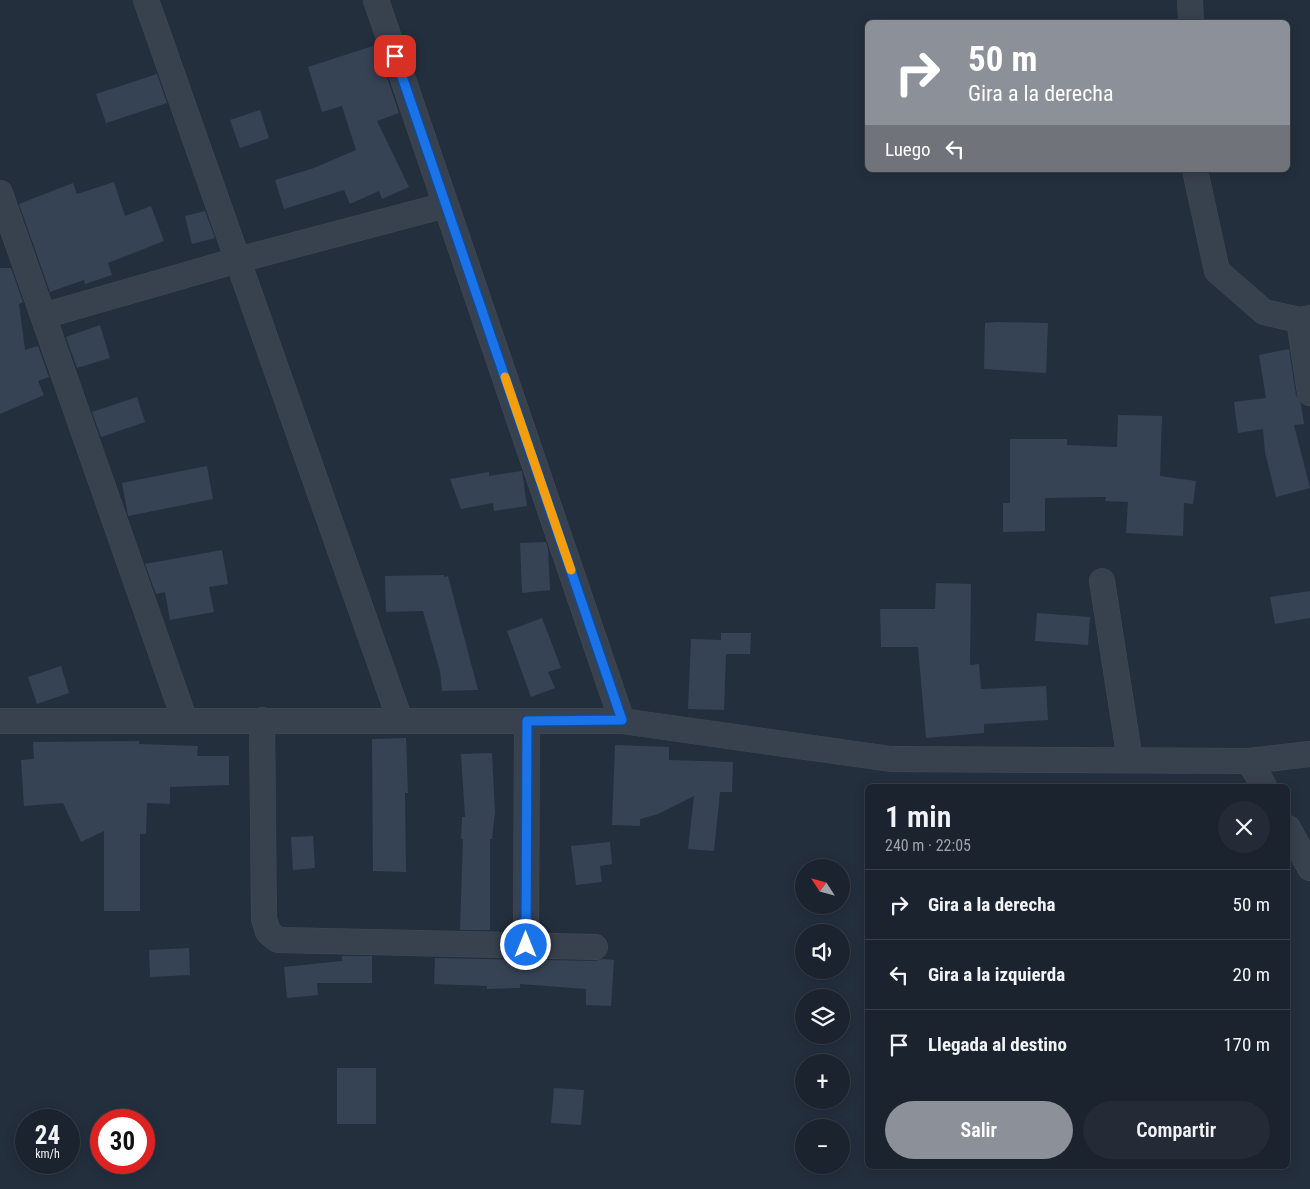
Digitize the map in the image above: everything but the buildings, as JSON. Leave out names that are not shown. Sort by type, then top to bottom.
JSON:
[{"type":"street","points":[[146,0],[400,720]]},
{"type":"street","points":[[376,0],[622,720]]},
{"type":"street","points":[[1190,0],[1191,20]]},
{"type":"street","points":[[1195,172],[1217,271],[1264,312],[1304,319],[1310,393]]},
{"type":"street","points":[[0,193],[184,721]]},
{"type":"street","points":[[43,316],[238,260],[446,205]]},
{"type":"street","points":[[1102,581],[1130,760]]},
{"type":"street","points":[[262,720],[264,919],[268,932],[278,940],[595,946]]},
{"type":"street","points":[[0,721],[622,720],[892,758],[1250,761],[1310,754]]},
{"type":"street","points":[[526,945],[527,721]]},
{"type":"street","points":[[1250,761],[1263,784]]},
{"type":"street","points":[[1290,832],[1310,868]]},
{"type":"slow traffic","points":[[505,377],[571,570]]},
{"type":"route","points":[[395,56],[622,720],[527,721],[526,945]]}]
